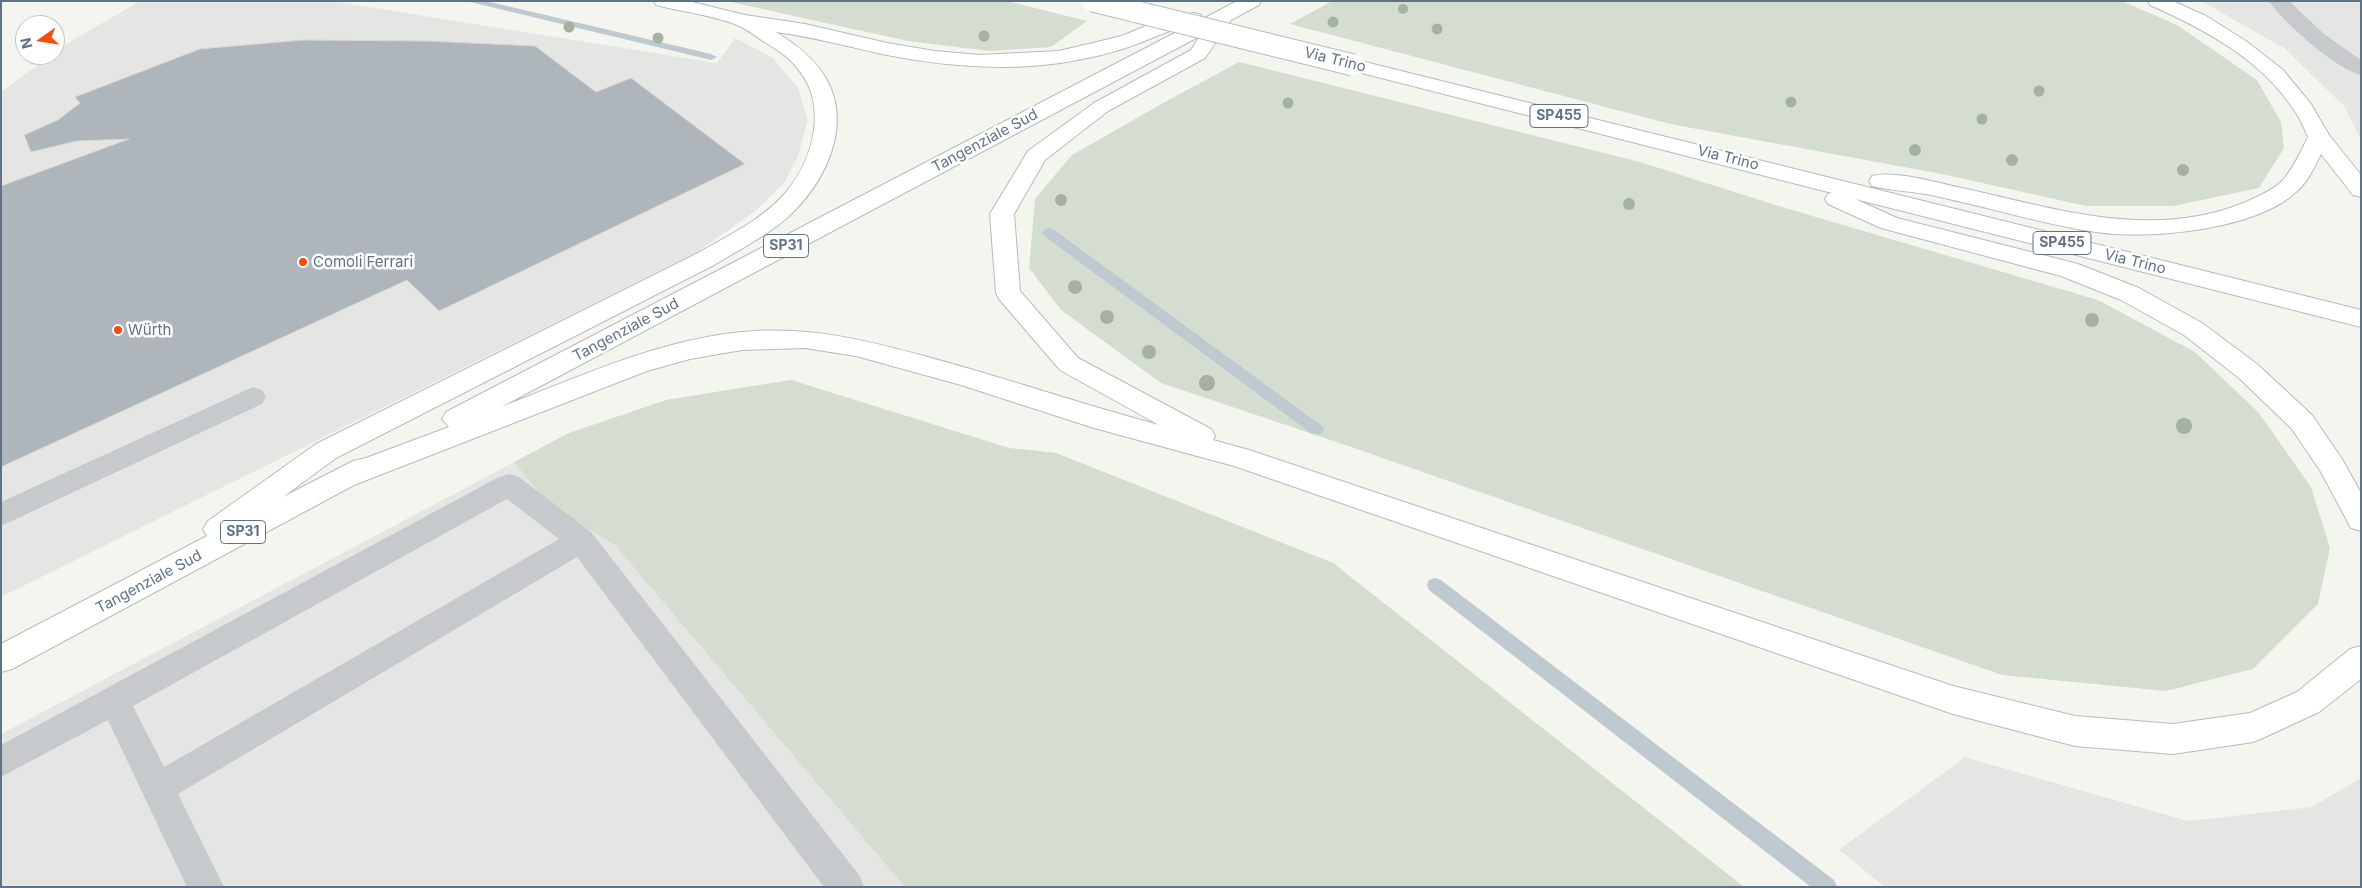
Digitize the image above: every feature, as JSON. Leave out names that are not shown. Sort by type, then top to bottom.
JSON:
[{"type":"main road","points":[[663,1],[745,21],[805,30],[896,51],[979,61],[1059,57],[1095,50],[1130,40],[1169,23],[1225,15]]},
{"type":"main road","name":"Via Trino","points":[[1093,1],[1764,167],[2361,319]]},
{"type":"main road","name":"Tangenziale Sud","points":[[1,659],[1252,1]]},
{"type":"main road","points":[[2157,1],[2199,20],[2238,45],[2276,74],[2304,108],[2319,137],[2361,190]]},
{"type":"main road","points":[[1225,15],[1198,54],[1101,107],[1036,156],[1002,214],[1008,293],[1068,364],[1239,457]]},
{"type":"main road","points":[[139,587],[326,450],[706,259],[755,231],[781,210],[802,186],[821,154],[827,128],[826,108],[819,83],[807,67],[789,49],[745,21]]},
{"type":"main road","points":[[1764,167],[1925,187],[2095,225],[2136,229],[2184,225],[2231,216],[2263,203],[2288,188],[2301,172],[2319,137]]},
{"type":"main road","points":[[1764,167],[1889,222],[2070,270],[2130,294],[2193,329],[2248,371],[2302,422],[2332,466],[2361,520]]},
{"type":"main road","points":[[347,477],[638,365],[690,350],[742,340],[805,339],[856,347],[967,377],[1094,418],[1239,457],[1953,700],[2075,731],[2173,739],[2252,727],[2308,702],[2361,659]]},
{"type":"lane","points":[[2278,1],[2293,18],[2346,60],[2361,69]]},
{"type":"lane","points":[[1,515],[253,397]]},
{"type":"lane","points":[[1,762],[509,484],[581,540],[846,887]]},
{"type":"lane","points":[[158,788],[581,540]]},
{"type":"lane","points":[[114,700],[206,887]]},
{"type":"shaded area","points":[[140,1],[331,1],[717,63],[735,38],[773,58],[798,88],[808,120],[798,156],[784,183],[757,210],[697,252],[1,597],[1,92],[38,65],[65,65],[65,45]]},
{"type":"shaded area","points":[[726,1],[1007,1],[1087,21],[1051,47],[989,51],[908,41]]},
{"type":"shaded area","points":[[1332,1],[2122,1],[2177,25],[2257,80],[2281,122],[2284,148],[2259,188],[2173,206],[2086,206],[1942,174],[1670,124],[1290,24]]},
{"type":"shaded area","points":[[2201,1],[2361,1],[2361,140],[2344,106],[2284,48]]},
{"type":"shaded area","points":[[1239,62],[1640,162],[1782,207],[2098,300],[2195,352],[2258,412],[2311,487],[2330,548],[2318,604],[2253,669],[2166,691],[2002,675],[1357,449],[1161,383],[1061,310],[1029,268],[1035,199],[1072,155]]},
{"type":"shaded area","points":[[791,380],[1009,448],[1056,453],[1333,563],[1744,887],[1,887],[1,734],[569,433],[666,400]]},
{"type":"shaded area","points":[[791,380],[1009,448],[1056,453],[1333,563],[1744,887],[905,887],[615,545],[551,507],[514,462],[569,433],[666,400]]},
{"type":"shaded area","points":[[1965,757],[2188,821],[2312,807],[2361,778],[2361,887],[1885,887],[1839,850]]},
{"type":"building","points":[[304,40],[428,41],[535,46],[596,92],[631,78],[745,164],[439,311],[407,280],[1,467],[1,186],[129,139],[77,141],[31,152],[24,135],[58,120],[80,103],[75,97],[200,49]]},
{"type":"waterway","points":[[471,1],[711,57]]},
{"type":"waterway","points":[[1048,232],[1317,430]]},
{"type":"waterway","points":[[1435,585],[1827,887]]},
{"type":"place","name":"Comoli Ferrari","points":[[303,262]]},
{"type":"place","name":"Würth","points":[[118,330]]}]
